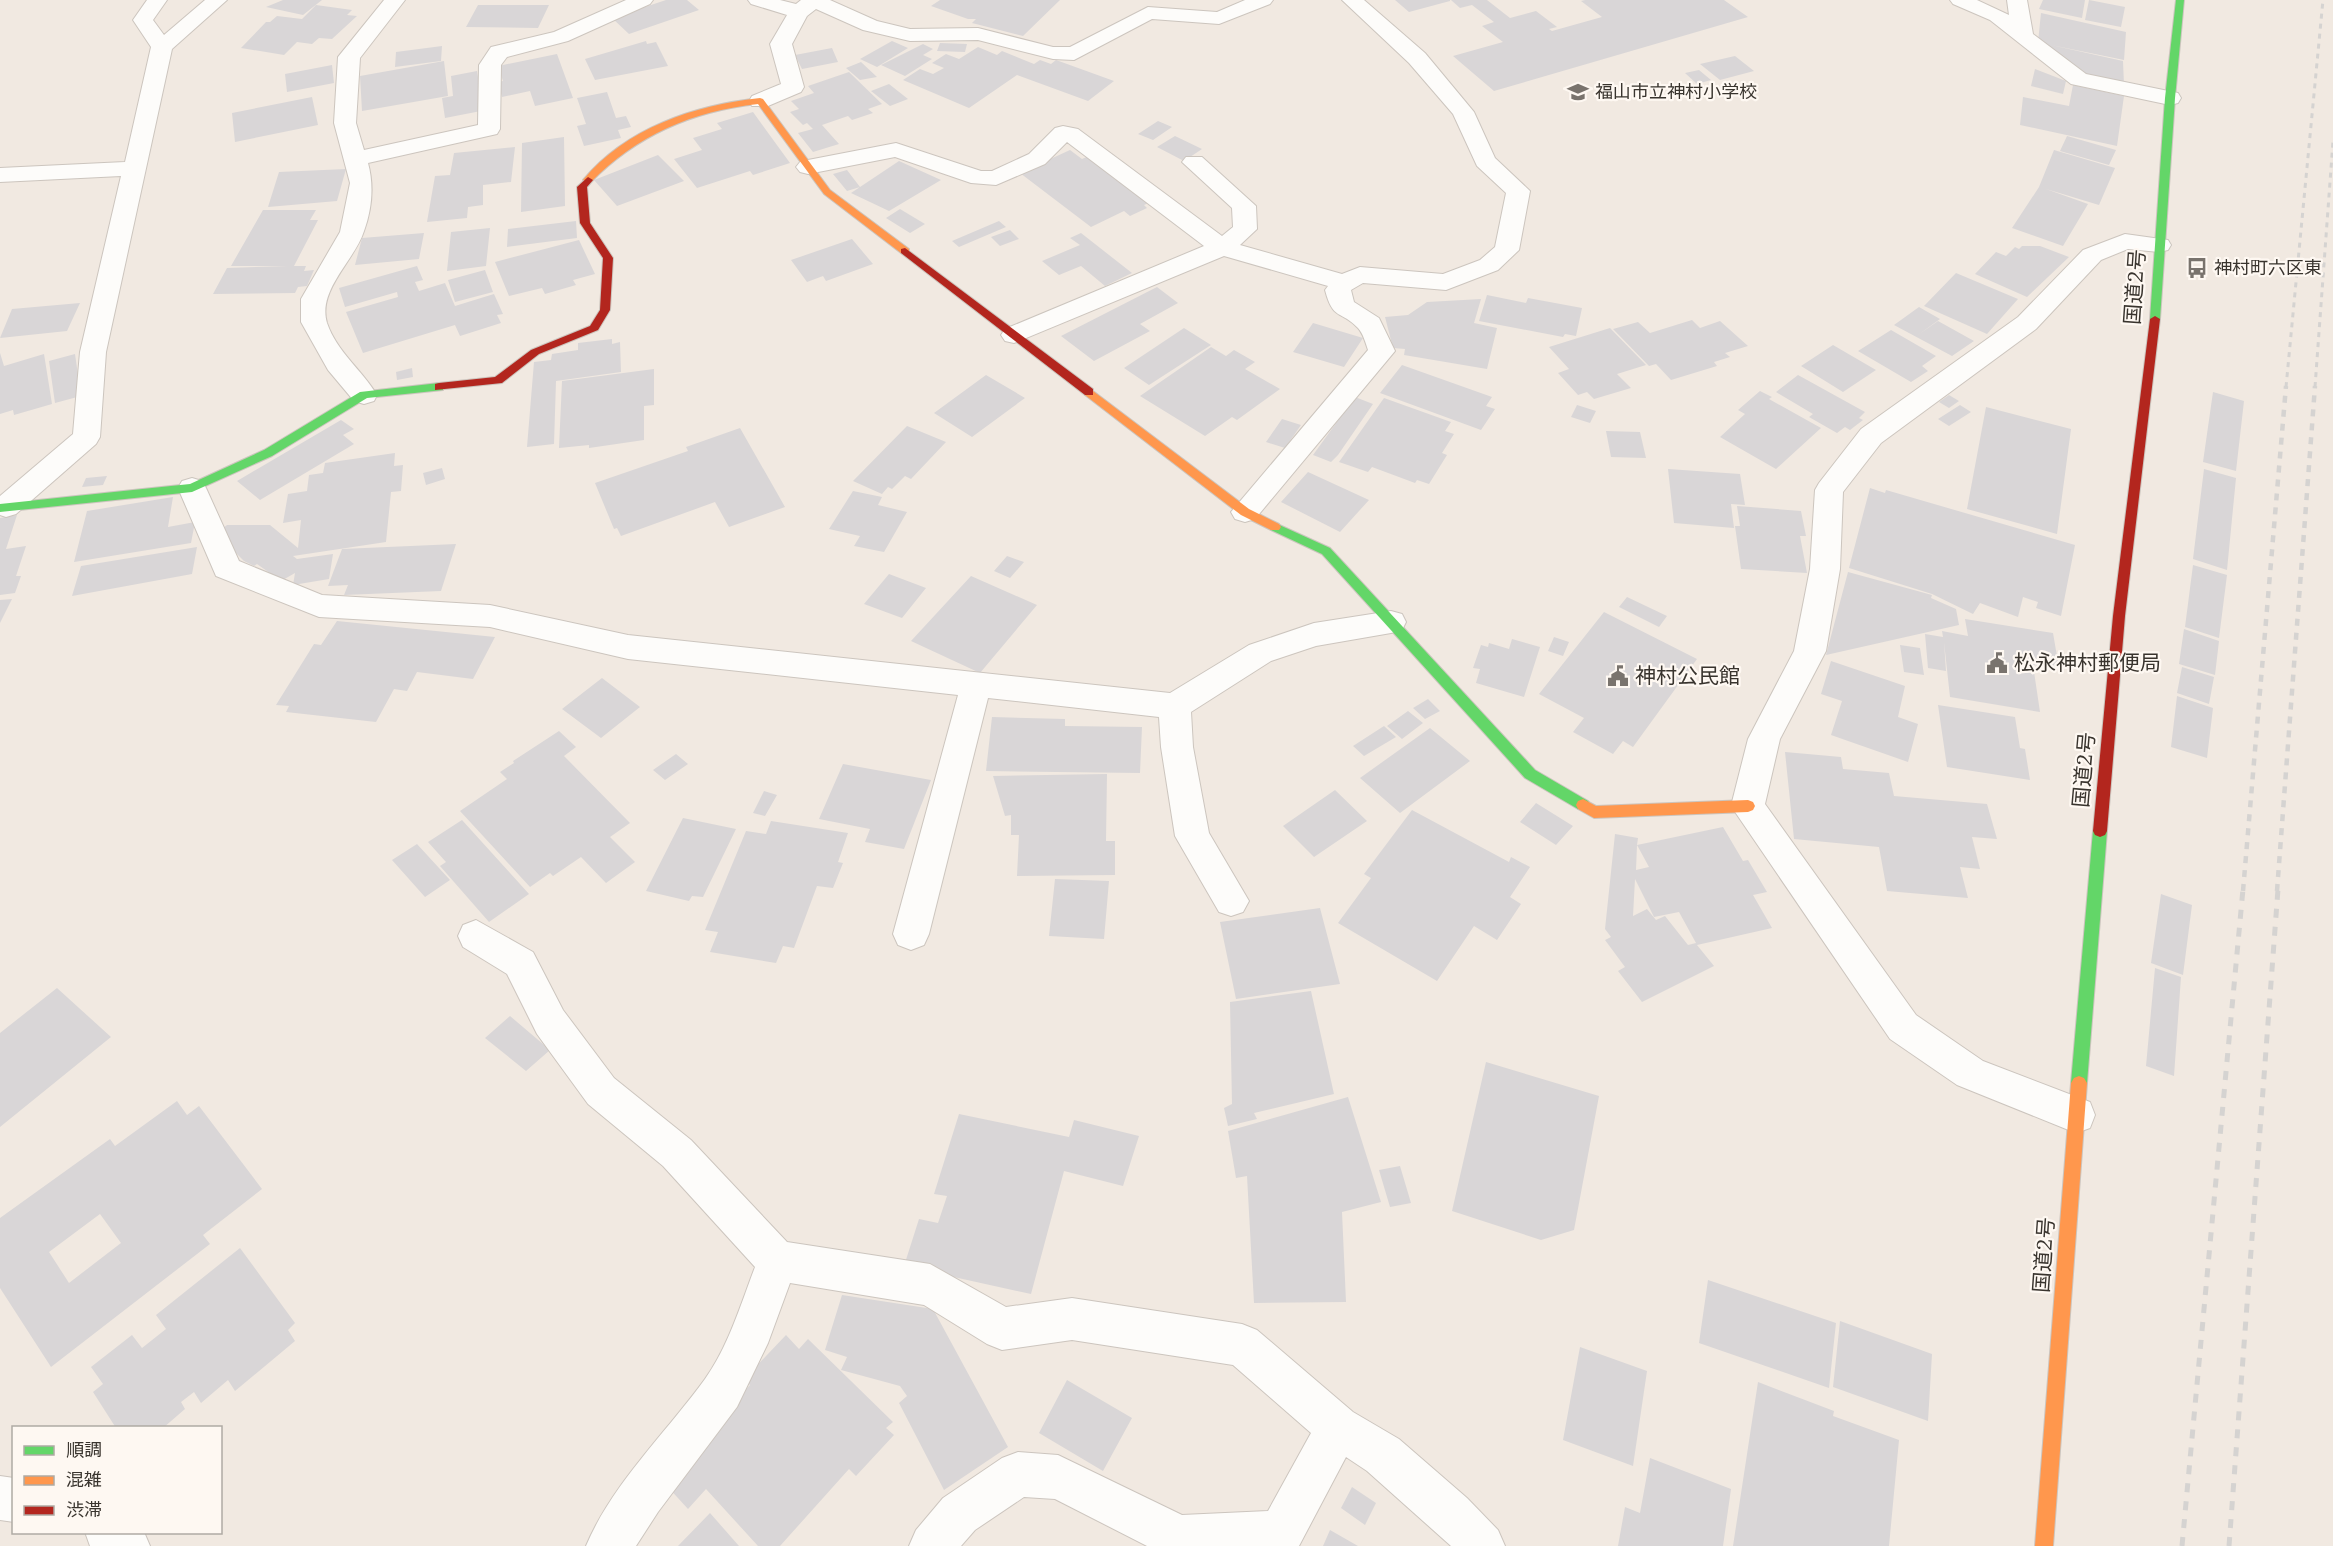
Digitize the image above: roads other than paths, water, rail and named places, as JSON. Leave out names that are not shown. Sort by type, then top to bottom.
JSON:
[{"type":"main road","name":"国道2号","points":[[2044,1546],[2076,1115],[2119,616],[2155,316],[2170,98],[2180,0]]},
{"type":"main road","points":[[3,507],[192,488],[268,453],[364,395],[498,380],[535,352],[594,328],[605,310],[608,258],[585,223],[582,187],[603,163],[651,130],[727,103],[760,101],[827,192],[1245,512],[1326,551],[1530,774],[1594,812],[1748,806]]},
{"type":"street","points":[[157,0],[143,20],[162,46]]},
{"type":"street","points":[[3,507],[86,436],[93,352],[162,46],[217,0]]},
{"type":"street","points":[[364,395],[337,364],[314,322],[314,299],[352,232],[363,183],[345,123],[350,57],[395,0]]},
{"type":"street","points":[[356,159],[489,129],[490,65],[500,52],[561,38],[643,0]]},
{"type":"street","points":[[758,0],[808,4],[870,26],[910,35],[978,34],[1053,53],[1074,54],[1148,13],[1220,18],[1263,0]]},
{"type":"street","points":[[1245,512],[1382,351],[1370,324],[1342,306],[1338,290],[1344,282],[1360,275],[1446,282],[1490,265],[1507,249],[1518,191],[1485,161],[1463,112],[1417,58],[1352,0]]},
{"type":"street","points":[[1960,0],[1997,16],[2079,80],[2170,98]]},
{"type":"street","points":[[2017,0],[2024,36]]},
{"type":"street","points":[[760,101],[793,87],[781,44],[808,4]]},
{"type":"street","points":[[808,167],[896,150],[979,178],[996,178],[1037,159],[1063,133],[1070,134],[1222,248],[1344,282]]},
{"type":"street","points":[[1014,335],[1222,248],[1245,229],[1244,206],[1194,162]]},
{"type":"street","points":[[0,175],[135,168]]},
{"type":"street","points":[[2076,1115],[1970,1073],[1904,1027],[1748,806],[1764,739],[1809,651],[1826,569],[1829,490],[1871,436],[2027,324],[2092,255],[2125,241],[2160,245]]},
{"type":"street","points":[[192,488],[227,568],[320,606],[490,616],[628,647],[1175,706],[1260,653],[1314,635],[1391,622]]},
{"type":"street","points":[[911,934],[976,685]]},
{"type":"street","points":[[1175,706],[1177,747],[1192,836],[1231,902]]},
{"type":"street","points":[[476,936],[520,963],[550,1022],[601,1091],[677,1153],[777,1261],[930,1285],[1002,1329],[1072,1319],[1242,1345],[1338,1427],[1383,1455],[1451,1514],[1482,1546]]},
{"type":"street","points":[[609,1546],[642,1496],[722,1392],[753,1328],[777,1261]]},
{"type":"street","points":[[932,1546],[960,1514],[1018,1474],[1058,1477],[1179,1538],[1281,1533],[1338,1427]]},
{"type":"street","points":[[109,1534],[127,1546]]},
{"type":"railway","points":[[2286,387],[2323,0]]},
{"type":"railway","points":[[2315,387],[2333,141]]},
{"type":"railway","points":[[2243,891],[2286,386]]},
{"type":"railway","points":[[2277,891],[2315,386]]},
{"type":"railway","points":[[2182,1546],[2243,889]]},
{"type":"railway","points":[[2229,1546],[2278,889]]},
{"type":"place","name":"福山市立神村小学校","points":[[1578,92]]},
{"type":"place","name":"神村町六区東","points":[[2197,268]]},
{"type":"place","name":"松永神村郵便局","points":[[1997,663]]},
{"type":"place","name":"神村公民館","points":[[1618,676]]}]
